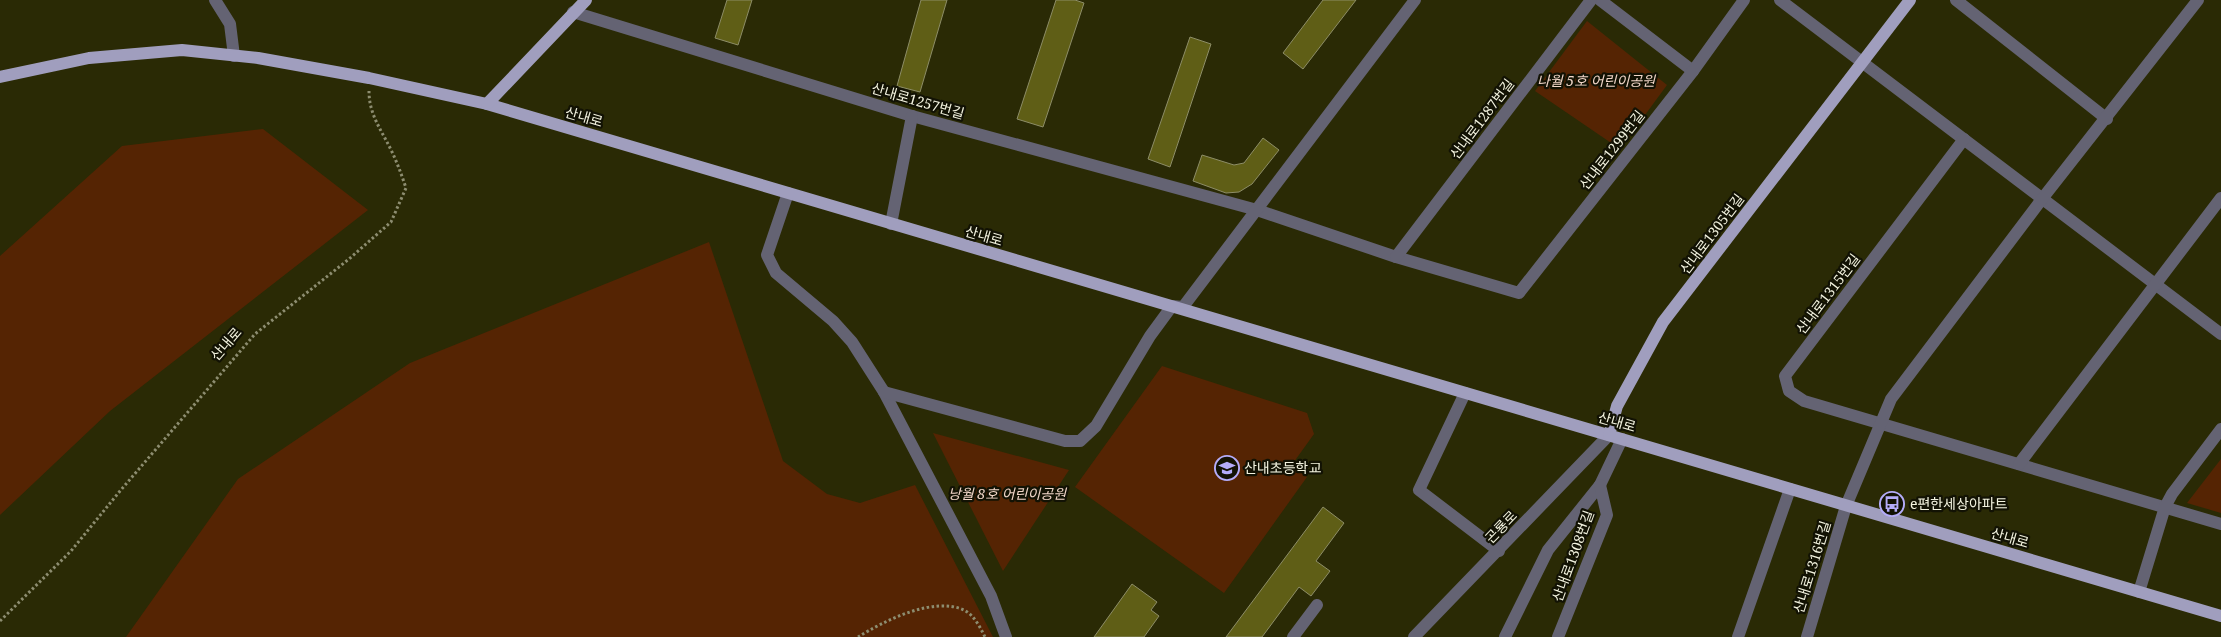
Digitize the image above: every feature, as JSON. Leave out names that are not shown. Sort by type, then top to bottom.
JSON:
[{"type":"main road","points":[[487,104],[586,0]]},
{"type":"main road","name":"산내로1305번길","points":[[1609,436],[1617,406],[1663,322],[1910,0]]},
{"type":"main road","name":"산내로","points":[[0,77],[98,58],[182,50],[234,56],[369,78],[487,104],[2221,616]]},
{"type":"street","points":[[216,0],[230,24],[234,56]]},
{"type":"street","points":[[884,392],[1065,441],[1080,441],[1096,426],[1150,336],[1172,306],[1183,307],[1414,0]]},
{"type":"street","name":"산내로1287번길","points":[[1396,257],[1591,0]]},
{"type":"street","points":[[1600,0],[1692,71]]},
{"type":"street","name":"산내로1299번길","points":[[1396,257],[1518,293],[1692,71],[1744,0]]},
{"type":"street","points":[[1780,0],[2221,334]]},
{"type":"street","points":[[1956,0],[2107,118]]},
{"type":"street","points":[[1846,506],[1891,399],[2042,199],[2198,0]]},
{"type":"street","name":"산내로1257번길","points":[[573,12],[912,116],[1257,210]]},
{"type":"street","points":[[891,224],[912,116]]},
{"type":"street","name":"산내로1315번길","points":[[1964,140],[1785,376],[1789,391],[1804,401],[2221,524]]},
{"type":"street","points":[[788,193],[768,255],[776,273],[833,321],[852,342],[884,392],[991,596],[1006,637]]},
{"type":"street","points":[[2018,464],[2221,198]]},
{"type":"street","points":[[1257,210],[1396,257]]},
{"type":"street","points":[[1466,393],[1420,490],[1499,551]]},
{"type":"street","points":[[2140,592],[2165,508],[2172,494],[2221,429]]},
{"type":"street","name":"곤룡로","points":[[1414,637],[1609,436]]},
{"type":"street","name":"산내로1308번길","points":[[1505,637],[1548,550],[1600,485],[1622,439]]},
{"type":"street","name":"산내로1308번길","points":[[1558,637],[1607,515],[1600,485]]},
{"type":"street","points":[[1738,637],[1790,489]]},
{"type":"street","name":"산내로1316번길","points":[[1807,637],[1846,506]]},
{"type":"street","points":[[1294,637],[1317,605]]},
{"type":"path","name":"산내로","points":[[0,621],[28,596],[71,551],[255,334],[349,259],[391,222],[406,188],[393,153],[369,106],[369,78]]},
{"type":"path","points":[[858,637],[914,610],[947,607],[964,610],[979,624],[985,637]]},
{"type":"green space","name":"나월 5호 어린이공원","points":[[1587,21],[1667,85],[1620,149],[1535,91]]},
{"type":"green space","points":[[263,129],[368,210],[110,411],[0,515],[0,256],[122,146]]},
{"type":"green space","points":[[709,242],[783,461],[827,494],[860,503],[915,485],[993,637],[126,637],[238,479],[410,363]]},
{"type":"green space","points":[[1162,366],[1307,413],[1314,434],[1291,466],[1307,477],[1224,593],[1075,487]]},
{"type":"green space","name":"낭월 8호 어린이공원","points":[[933,433],[1069,470],[1003,571]]},
{"type":"green space","points":[[2221,459],[2221,513],[2187,503]]},
{"type":"building","points":[[727,0],[752,0],[738,45],[715,38]]},
{"type":"building","points":[[921,0],[947,0],[920,92],[897,86]]},
{"type":"building","points":[[1056,0],[1075,0],[1084,3],[1043,127],[1017,119]]},
{"type":"building","points":[[1323,0],[1356,0],[1303,69],[1283,53]]},
{"type":"building","points":[[1190,37],[1211,44],[1170,167],[1148,159]]},
{"type":"building","points":[[1263,138],[1279,150],[1252,184],[1239,192],[1226,193],[1193,181],[1202,155],[1234,165],[1244,163]]},
{"type":"building","points":[[1323,507],[1344,523],[1316,561],[1330,571],[1311,596],[1299,587],[1262,637],[1226,637]]},
{"type":"building","points":[[1132,584],[1157,602],[1151,610],[1159,616],[1144,637],[1094,637]]},
{"type":"place","name":"산내초등학교","points":[[1227,468]]},
{"type":"place","name":"e편한세상아파트","points":[[1892,504]]}]
